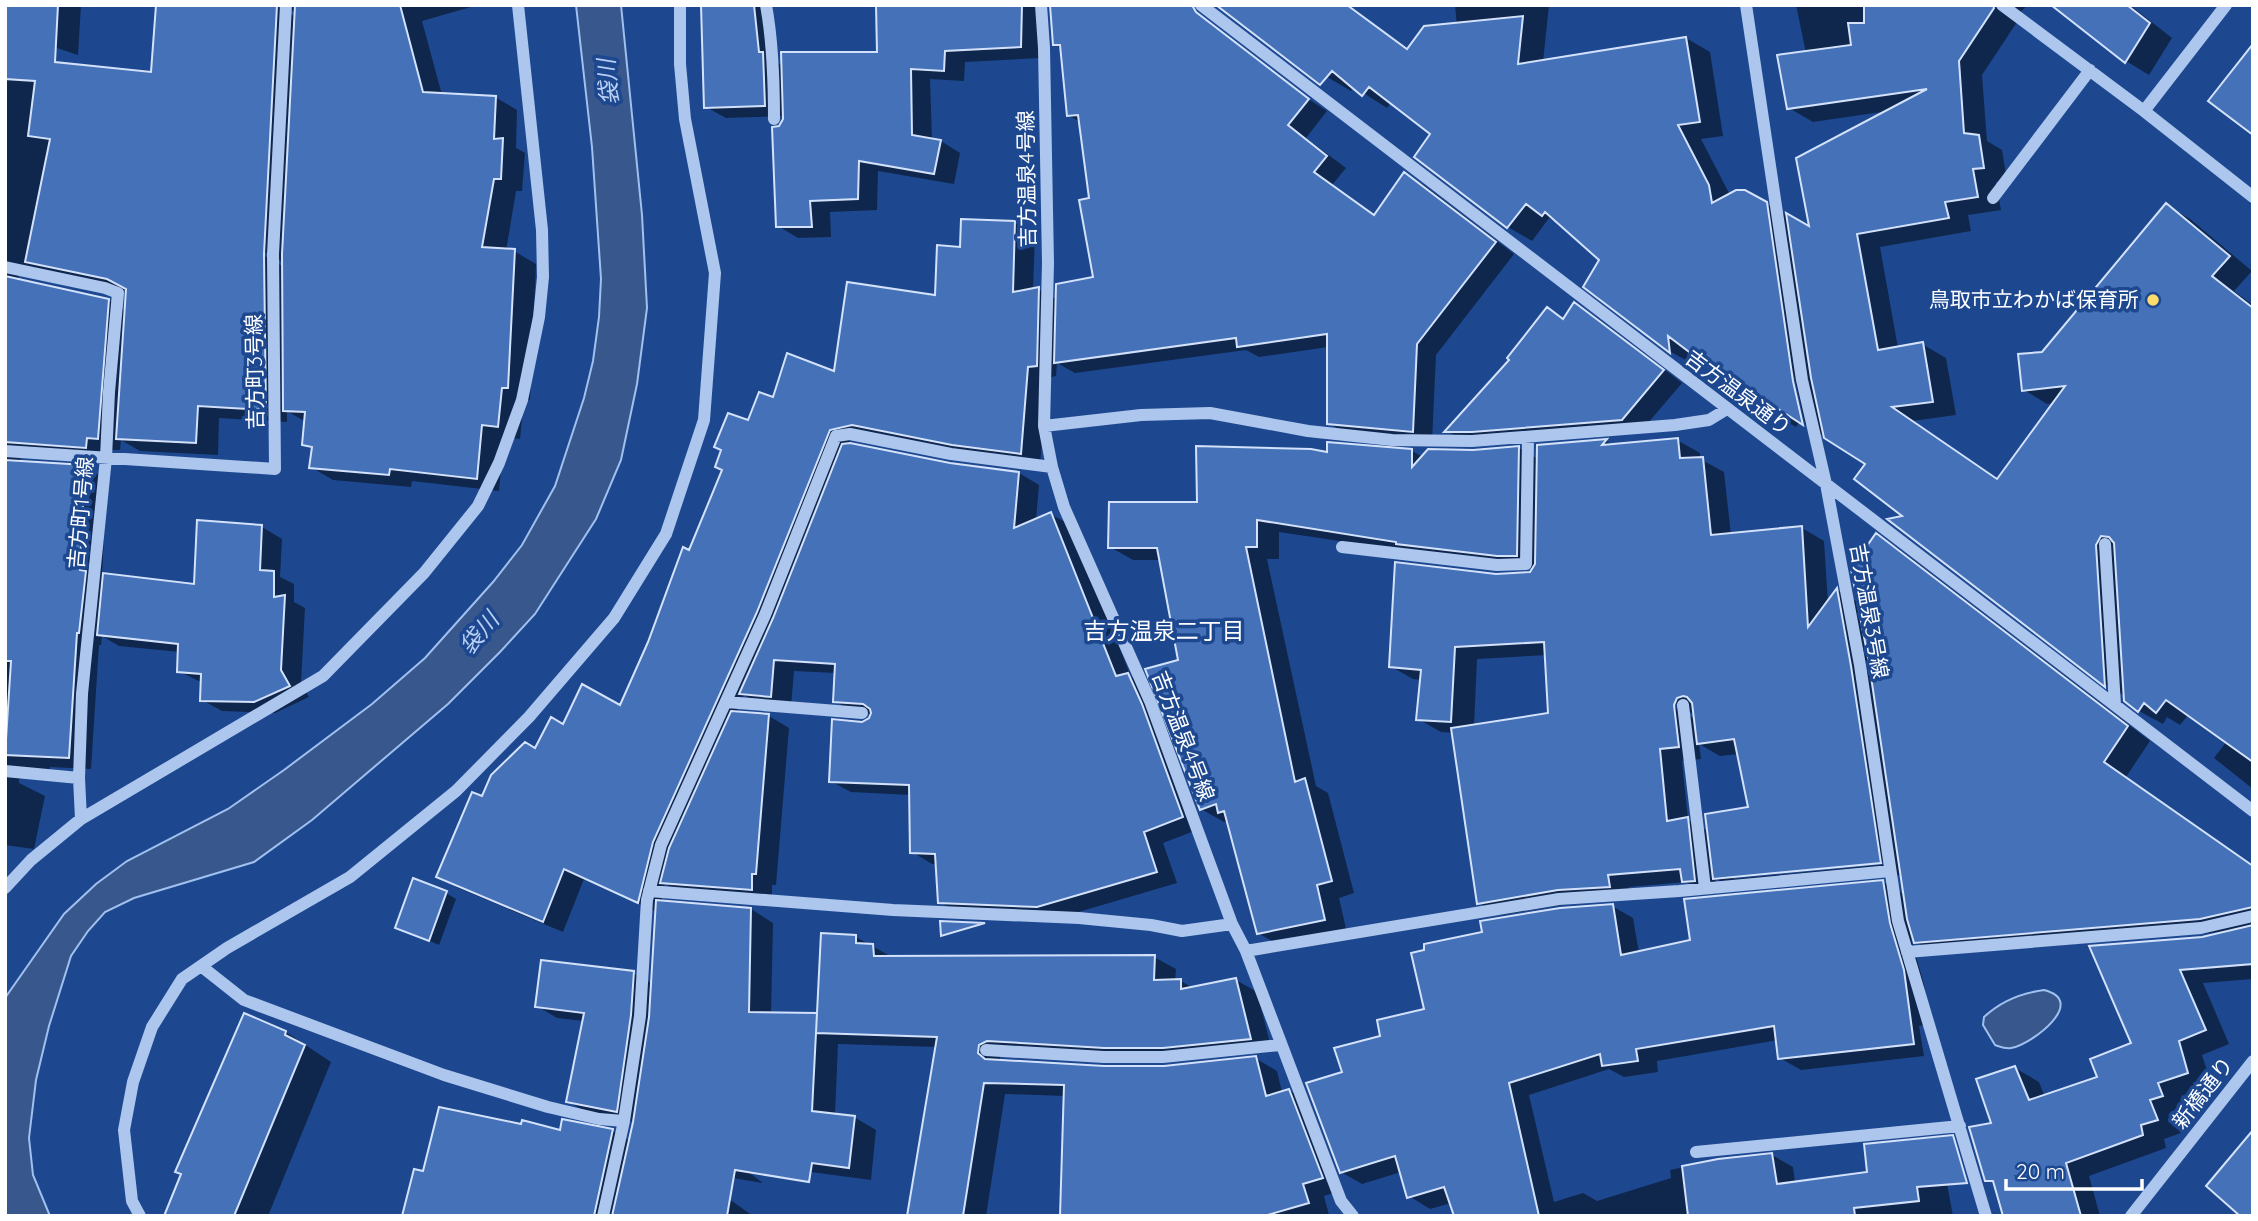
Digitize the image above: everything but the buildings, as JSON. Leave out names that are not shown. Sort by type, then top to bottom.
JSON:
[{"type":"street","name":"吉方町3号線","points":[[5,452],[275,469],[273,254],[286,5]]},
{"type":"street","points":[[5,888],[31,860],[81,819],[323,676],[424,573],[478,506],[499,463],[523,400],[542,290],[542,230],[519,5]]},
{"type":"street","points":[[139,1216],[132,1201],[124,1130],[133,1082],[152,1027],[182,979],[227,948],[350,877],[456,791],[529,717],[614,618],[666,534],[704,420],[715,272],[685,119],[680,64],[680,5]]},
{"type":"street","points":[[765,5],[771,33],[774,119]]},
{"type":"street","name":"吉方温泉4号線","points":[[1041,5],[1048,263],[1044,426],[1052,467],[1063,507],[1150,701],[1232,924],[1246,951],[1341,1201],[1353,1216]]},
{"type":"street","name":"吉方温泉通り","points":[[1201,5],[2253,811]]},
{"type":"street","name":"吉方温泉3号線","points":[[1746,5],[1802,380],[1826,484],[1860,665],[1898,921],[1986,1216]]},
{"type":"street","points":[[2002,5],[2253,197]]},
{"type":"street","points":[[2144,111],[2226,5]]},
{"type":"street","points":[[1993,198],[2090,70]]},
{"type":"street","name":"吉方町1号線","points":[[5,267],[118,293],[106,458],[82,694],[79,778],[81,819]]},
{"type":"street","points":[[1044,426],[1141,415],[1210,413],[1308,431],[1392,440],[1472,442],[1675,425],[1709,419],[1727,409]]},
{"type":"street","points":[[603,1216],[624,1121],[640,1016],[649,891],[661,845],[765,615],[836,436],[850,434],[951,454],[1052,467]]},
{"type":"street","points":[[1342,547],[1497,565],[1526,564],[1528,438]]},
{"type":"street","points":[[2105,544],[2115,705]]},
{"type":"street","points":[[726,702],[862,713]]},
{"type":"street","points":[[1683,705],[1705,888]]},
{"type":"street","points":[[5,771],[79,778]]},
{"type":"street","points":[[1246,951],[1559,899],[1890,871]]},
{"type":"street","points":[[649,891],[893,910],[1079,918],[1182,931],[1232,924]]},
{"type":"street","points":[[1908,952],[2201,928],[2253,916]]},
{"type":"street","points":[[201,966],[244,1000],[444,1075],[548,1107],[599,1119],[624,1121]]},
{"type":"street","points":[[986,1050],[1080,1056],[1163,1057],[1280,1045]]},
{"type":"street","name":"新橋通り","points":[[2131,1216],[2253,1061]]},
{"type":"street","points":[[1696,1152],[1960,1126]]},
{"type":"water","name":"袋川","points":[[576,5],[621,5],[642,215],[647,308],[637,384],[621,460],[596,519],[535,614],[500,652],[448,704],[312,820],[254,862],[134,898],[105,912],[88,931],[71,956],[49,1026],[36,1080],[29,1138],[33,1175],[50,1216],[5,1216],[5,998],[64,914],[96,884],[127,861],[228,809],[284,770],[372,704],[425,658],[522,545],[555,486],[584,398],[593,361],[601,279],[592,147]]},
{"type":"water","points":[[2044,990],[2056,995],[2060,1003],[2059,1012],[2052,1022],[2021,1045],[2003,1048],[1995,1045],[1983,1025],[1984,1017],[1997,1006],[2012,999]]},
{"type":"place","name":"鳥取市立わかば保育所","points":[[2153,300]]},
{"type":"district","name":"吉方温泉二丁目","points":[[1164,631]]}]
